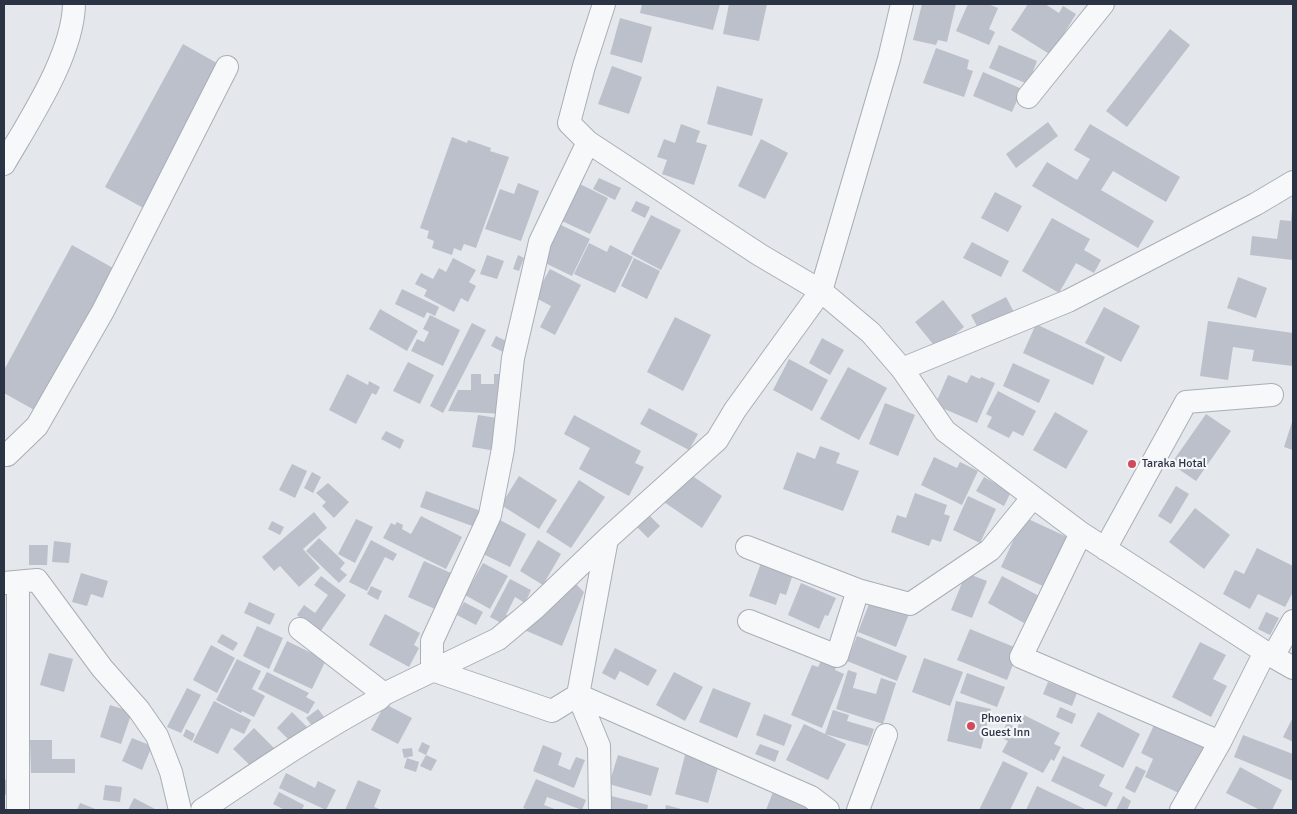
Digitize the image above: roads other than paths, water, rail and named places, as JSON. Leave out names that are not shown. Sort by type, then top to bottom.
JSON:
[{"type":"street","points":[[4,164],[57,68],[70,38],[74,4]]},
{"type":"street","points":[[604,4],[584,66],[569,123],[588,142],[737,241],[820,291],[871,333],[902,369],[945,432],[1081,533],[1293,668]]},
{"type":"street","points":[[202,810],[337,721],[380,699],[384,694],[498,639],[535,608],[607,539],[717,440],[735,410],[820,291],[890,59],[902,4]]},
{"type":"street","points":[[1028,97],[1103,4]]},
{"type":"street","points":[[4,455],[7,455],[37,426],[103,311],[227,67]]},
{"type":"street","points":[[432,670],[432,641],[490,515],[503,449],[513,358],[540,242],[588,142]]},
{"type":"street","points":[[902,369],[1068,301],[1256,204],[1293,182]]},
{"type":"street","points":[[1105,549],[1186,402],[1272,395]]},
{"type":"street","points":[[748,548],[858,590],[910,604],[990,550],[1033,497]]},
{"type":"street","points":[[1081,533],[1020,656],[1220,742]]},
{"type":"street","points":[[600,810],[599,746],[578,695],[607,539]]},
{"type":"street","points":[[18,810],[11,582],[37,580],[102,668],[139,710],[157,736],[170,772],[180,810]]},
{"type":"street","points":[[749,621],[838,656],[858,590]]},
{"type":"street","points":[[1181,810],[1269,654],[1293,621]]},
{"type":"street","points":[[300,629],[384,694]]},
{"type":"street","points":[[432,670],[552,711],[578,695]]},
{"type":"street","points":[[578,695],[810,797],[828,810]]},
{"type":"street","points":[[858,810],[886,736]]},
{"type":"place","name":"Taraka Hotal","points":[[1132,464]]},
{"type":"place","name":"Phoenix Guest Inn","points":[[971,726]]}]
